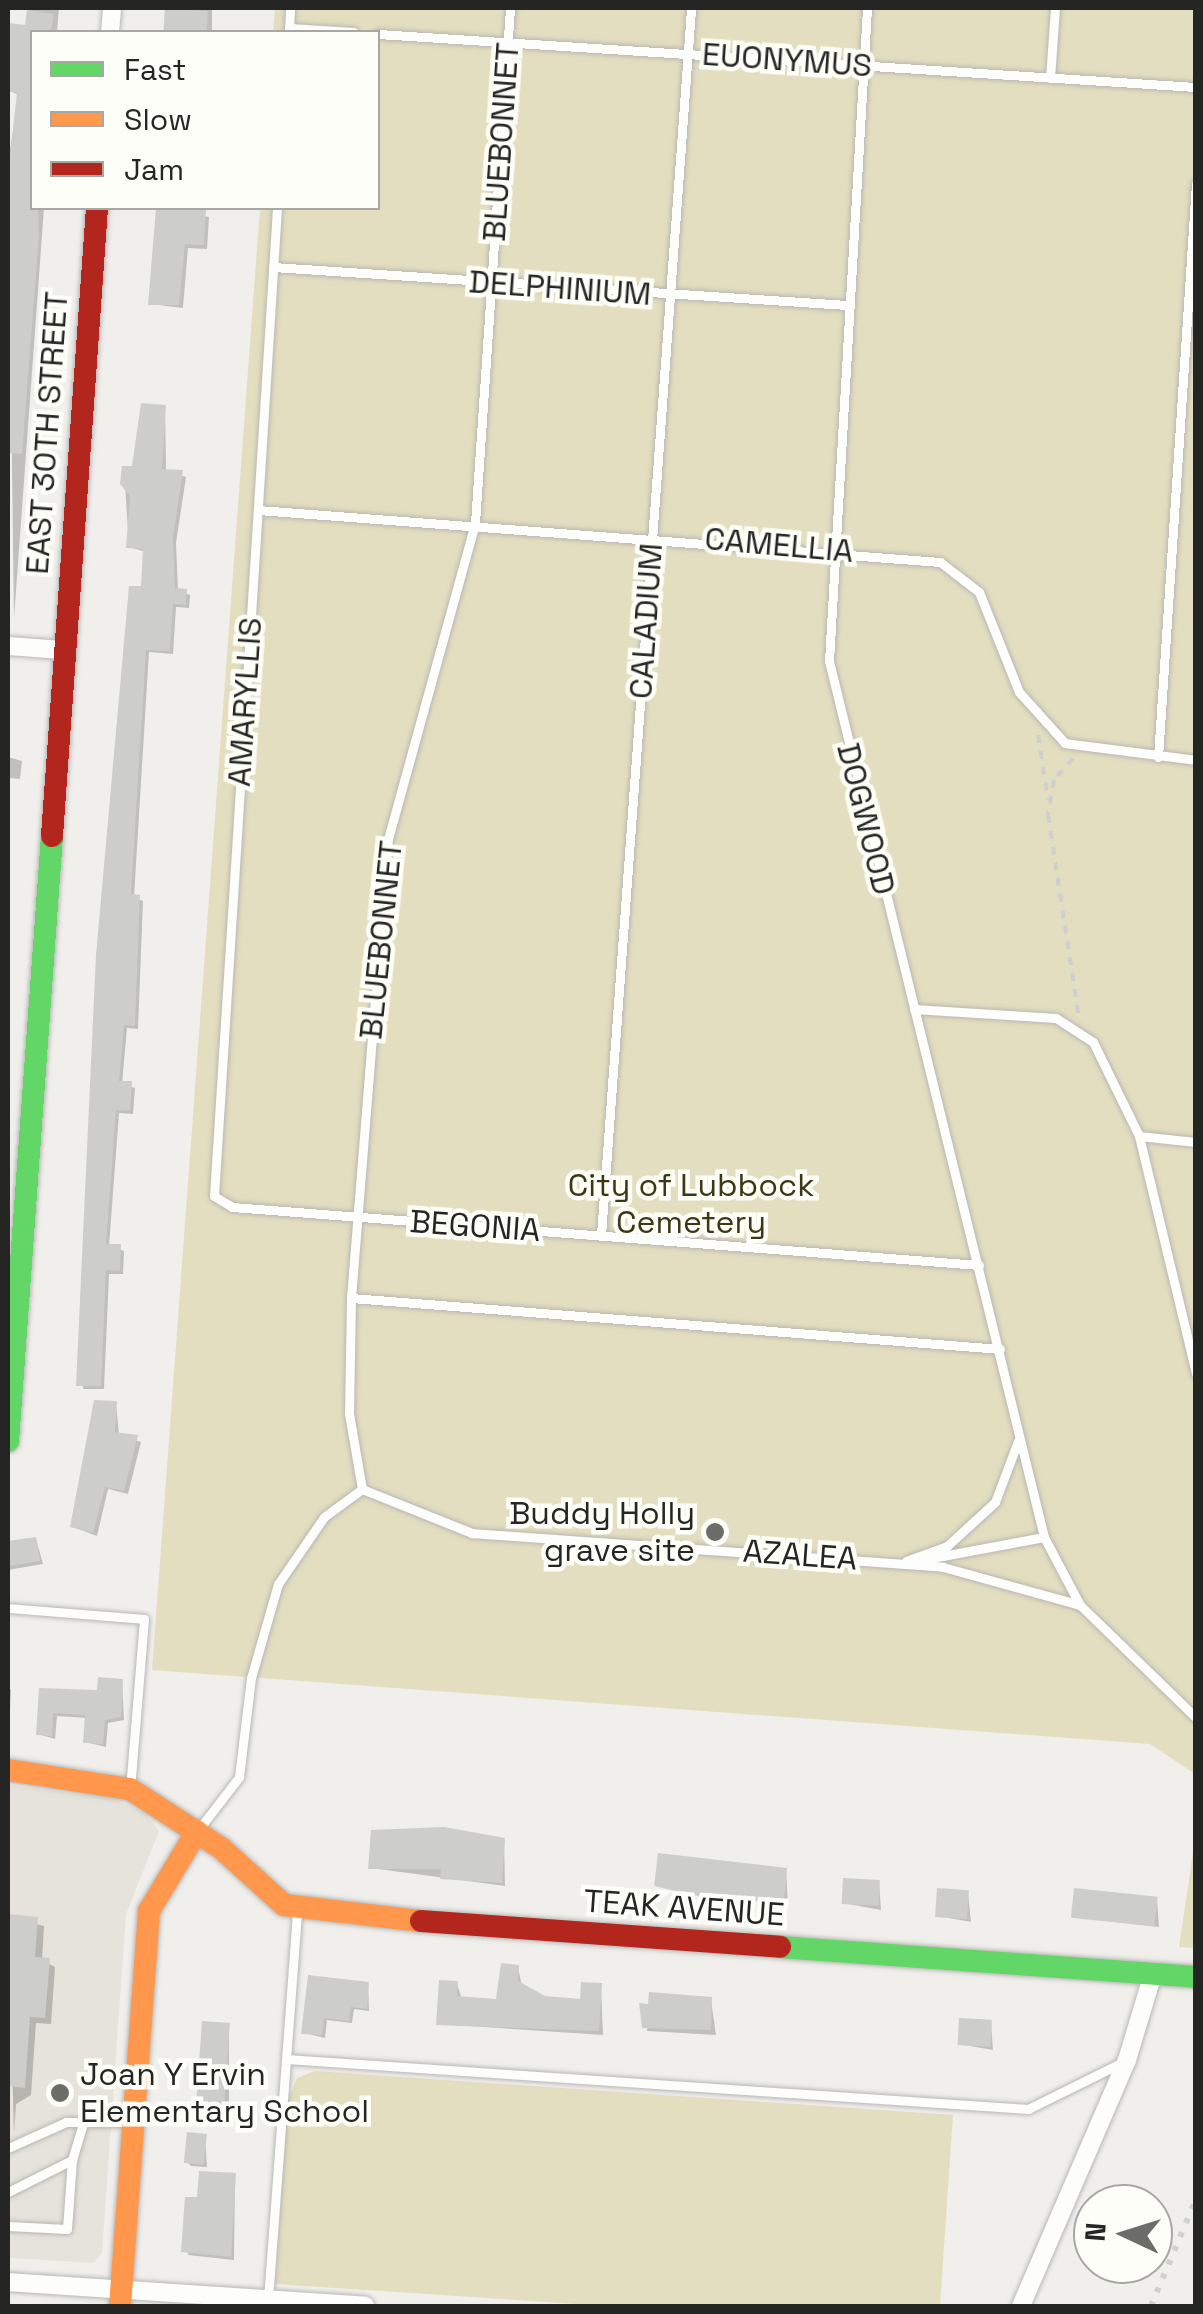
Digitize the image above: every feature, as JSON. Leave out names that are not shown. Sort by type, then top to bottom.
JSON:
[{"type":"street","name":"EAST 30TH STREET","points":[[8,1441],[97,210]]},
{"type":"street","points":[[8,646],[63,650]]},
{"type":"street","points":[[8,1770],[130,1789],[198,1831],[297,1909]]},
{"type":"street","points":[[121,2298],[148,1911],[198,1831]]},
{"type":"street","name":"TEAK AVENUE","points":[[297,1909],[1196,1977]]},
{"type":"street","points":[[1021,2306],[1128,2060],[1153,1974]]},
{"type":"street","points":[[8,2282],[121,2298],[365,2306]]},
{"type":"lane","points":[[289,30],[290,8]]},
{"type":"lane","name":"BLUEBONNET","points":[[362,1489],[348,1414],[351,1298],[388,839],[474,523],[510,8]]},
{"type":"lane","name":"CALADIUM","points":[[601,1235],[691,8]]},
{"type":"lane","name":"DOGWOOD","points":[[868,8],[829,550],[829,661],[1044,1537],[1080,1606]]},
{"type":"lane","points":[[1050,78],[1055,8]]},
{"type":"lane","name":"EUONYMUS","points":[[380,34],[1196,87]]},
{"type":"lane","points":[[1158,757],[1196,184]]},
{"type":"lane","name":"AMARYLLIS","points":[[214,1196],[277,210]]},
{"type":"lane","name":"DELPHINIUM","points":[[274,267],[846,305]]},
{"type":"lane","name":"CAMELLIA","points":[[258,510],[652,533],[914,556],[961,572],[1040,724]]},
{"type":"lane","points":[[1040,724],[1086,749],[1196,760]]},
{"type":"lane","points":[[914,1009],[1056,1018],[1082,1031],[1139,1136],[1196,1374]]},
{"type":"lane","points":[[1139,1136],[1196,1142]]},
{"type":"lane","name":"BEGONIA","points":[[214,1196],[232,1207],[978,1264]]},
{"type":"lane","points":[[351,1298],[1000,1349]]},
{"type":"lane","points":[[904,1562],[947,1546],[995,1502],[1020,1437]]},
{"type":"lane","points":[[198,1831],[239,1778],[252,1678],[278,1584],[324,1517],[362,1489]]},
{"type":"lane","name":"AZALEA","points":[[362,1489],[472,1533],[904,1562],[1080,1606],[1196,1718]]},
{"type":"lane","points":[[904,1562],[1044,1537]]},
{"type":"lane","points":[[8,1608],[144,1619],[130,1789]]},
{"type":"lane","points":[[267,2303],[297,1909]]},
{"type":"lane","points":[[286,2059],[1028,2109],[1128,2060]]},
{"type":"lane","points":[[8,2148],[84,2120],[132,2122]]},
{"type":"lane","points":[[8,2226],[67,2229],[72,2160],[84,2120]]},
{"type":"lane","points":[[8,2192],[72,2160]]},
{"type":"path","points":[[1040,724],[1082,1031]]},
{"type":"path","points":[[1048,800],[1086,749]]},
{"type":"shaded area","name":"Joan Y Ervin Elementary School","points":[[8,1785],[113,1799],[145,1813],[159,1831],[126,1914],[102,2253],[94,2263],[8,2258]]},
{"type":"green space","name":"City of Lubbock Cemetery","points":[[275,8],[1195,8],[1195,1774],[1150,1744],[152,1670],[260,210],[380,210],[380,30],[273,30]]},
{"type":"green space","points":[[1195,1839],[1195,1948],[1179,1947]]},
{"type":"green space","points":[[315,2071],[953,2115],[940,2306],[607,2306],[275,2284],[288,2099],[297,2078]]},
{"type":"building","points":[[165,8],[208,11],[207,30],[163,30]]},
{"type":"building","points":[[27,10],[54,14],[51,30],[30,30],[30,210],[38,210],[39,236],[22,454],[8,453],[8,175],[17,92],[8,92],[8,23],[25,25]]},
{"type":"building","points":[[156,210],[206,210],[204,245],[185,244],[179,305],[148,305]]},
{"type":"building","points":[[141,403],[166,405],[162,469],[183,470],[173,537],[175,588],[187,589],[186,605],[173,604],[170,651],[146,650],[131,894],[140,895],[135,1026],[124,1025],[119,1081],[132,1081],[130,1111],[116,1110],[106,1244],[121,1244],[120,1271],[106,1270],[101,1386],[76,1386],[96,955],[129,586],[141,586],[143,549],[126,548],[130,496],[120,484],[122,466],[132,466]]},
{"type":"building","points":[[94,1400],[117,1401],[115,1432],[138,1435],[124,1491],[105,1487],[93,1533],[70,1527]]},
{"type":"building","points":[[36,1537],[40,1561],[8,1566],[8,1541]]},
{"type":"building","points":[[98,1677],[123,1679],[121,1717],[105,1720],[103,1744],[83,1743],[85,1715],[53,1713],[52,1736],[36,1735],[39,1688],[97,1690]]},
{"type":"building","points":[[444,1827],[505,1838],[502,1883],[440,1879],[441,1869],[368,1869],[371,1830]]},
{"type":"building","points":[[658,1853],[787,1868],[784,1901],[720,1901],[654,1886]]},
{"type":"building","points":[[843,1878],[880,1880],[879,1906],[842,1904]]},
{"type":"building","points":[[937,1888],[969,1890],[967,1919],[935,1917]]},
{"type":"building","points":[[1074,1888],[1158,1897],[1154,1927],[1071,1918]]},
{"type":"building","points":[[8,1914],[38,1917],[35,1957],[50,1958],[45,2018],[30,2017],[25,2088],[8,2086]]},
{"type":"building","points":[[501,1963],[519,1965],[518,1981],[545,1996],[580,1999],[581,1982],[602,1983],[599,2031],[436,2025],[439,1980],[458,1981],[457,1996],[496,1999]]},
{"type":"building","points":[[308,1975],[369,1982],[367,2009],[351,2007],[349,2021],[324,2018],[322,2035],[301,2034]]},
{"type":"building","points":[[649,1992],[712,1997],[711,2030],[642,2028],[639,2003],[648,2004]]},
{"type":"building","points":[[959,2018],[992,2020],[991,2047],[958,2045]]},
{"type":"building","points":[[202,2021],[230,2023],[223,2119],[195,2117]]},
{"type":"building","points":[[187,2132],[207,2134],[204,2165],[184,2163]]},
{"type":"building","points":[[199,2171],[236,2173],[231,2257],[181,2252],[185,2197],[197,2197]]},
{"type":"railway","points":[[1151,2306],[1196,2199]]},
{"type":"traffic: fast","points":[[8,1441],[52,836]]},
{"type":"traffic: fast","points":[[780,1947],[1196,1977]]},
{"type":"traffic: slow","points":[[8,1770],[130,1789],[221,1848],[284,1905],[421,1921]]},
{"type":"traffic: slow","points":[[120,2306],[149,1911],[197,1831]]},
{"type":"traffic: jam","points":[[52,836],[97,210]]},
{"type":"traffic: jam","points":[[421,1921],[780,1947]]},
{"type":"place","name":"Buddy Holly grave site","points":[[715,1532]]},
{"type":"place","name":"Joan Y Ervin Elementary School","points":[[60,2093]]}]
